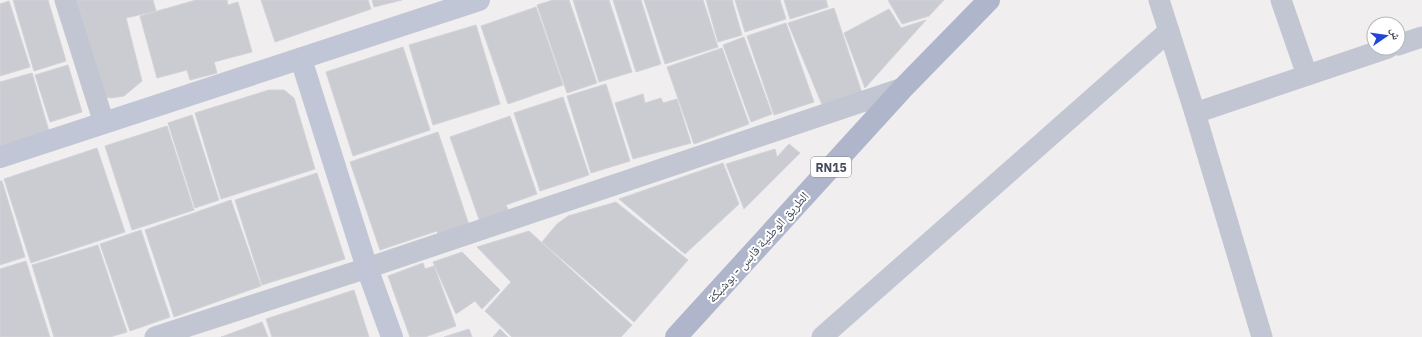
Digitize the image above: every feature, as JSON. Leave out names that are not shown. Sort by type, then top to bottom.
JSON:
[{"type":"main road","name":"الطريق الوطنية قابس - بوشبكة","points":[[676,337],[903,88],[989,0]]},
{"type":"street","points":[[65,0],[104,123]]},
{"type":"street","points":[[0,157],[479,0]]},
{"type":"street","points":[[1159,0],[1195,113],[1262,337]]},
{"type":"street","points":[[1281,0],[1307,75]]},
{"type":"street","points":[[822,337],[1169,32]]},
{"type":"street","points":[[1406,42],[1422,37]]},
{"type":"street","points":[[1195,113],[1366,55]]},
{"type":"street","points":[[301,59],[368,268],[392,337]]},
{"type":"street","points":[[155,337],[368,268],[903,88]]},
{"type":"building","points":[[13,0],[48,0],[66,61],[34,71]]},
{"type":"building","points":[[74,0],[153,0],[156,11],[126,18],[142,81],[124,96],[111,98],[106,97]]},
{"type":"building","points":[[196,0],[227,0],[228,5],[238,2],[252,52],[214,62],[217,73],[190,80],[187,70],[157,78],[140,16]]},
{"type":"building","points":[[261,0],[368,0],[371,9],[275,42]]},
{"type":"building","points":[[372,0],[402,0],[374,7]]},
{"type":"building","points":[[553,0],[569,0],[597,83],[567,93],[537,5]]},
{"type":"building","points":[[573,0],[609,0],[632,72],[599,82]]},
{"type":"building","points":[[613,0],[641,0],[661,64],[636,72]]},
{"type":"building","points":[[644,0],[703,0],[718,47],[665,64]]},
{"type":"building","points":[[706,0],[732,0],[742,35],[718,42]]},
{"type":"building","points":[[735,0],[780,0],[786,19],[745,32]]},
{"type":"building","points":[[784,0],[826,0],[828,7],[790,19]]},
{"type":"building","points":[[888,0],[944,0],[929,16],[902,24]]},
{"type":"building","points":[[9,1],[30,67],[0,76],[0,4]]},
{"type":"building","points":[[536,7],[563,85],[508,104],[481,26]]},
{"type":"building","points":[[834,8],[862,93],[823,107],[788,23]]},
{"type":"building","points":[[889,9],[901,28],[926,20],[865,88],[844,33]]},
{"type":"building","points":[[786,23],[814,102],[774,115],[747,36]]},
{"type":"building","points":[[476,25],[500,104],[433,125],[409,45]]},
{"type":"building","points":[[744,37],[772,114],[751,122],[723,45]]},
{"type":"building","points":[[403,47],[430,130],[353,156],[326,72]]},
{"type":"building","points":[[722,48],[749,124],[694,144],[667,67]]},
{"type":"building","points":[[68,65],[82,112],[50,122],[35,75]]},
{"type":"building","points":[[32,73],[49,131],[0,146],[0,82]]},
{"type":"building","points":[[606,84],[630,161],[591,173],[567,96]]},
{"type":"building","points":[[269,90],[284,90],[294,98],[315,169],[221,199],[195,113]]},
{"type":"building","points":[[643,94],[645,103],[661,98],[663,103],[677,99],[691,143],[633,159],[615,103]]},
{"type":"building","points":[[563,97],[589,175],[540,191],[514,113]]},
{"type":"building","points":[[192,115],[219,200],[195,208],[168,123]]},
{"type":"building","points":[[510,116],[537,194],[506,205],[511,216],[480,222],[450,137]]},
{"type":"building","points":[[167,126],[194,210],[132,230],[105,146]]},
{"type":"building","points":[[438,132],[469,225],[439,236],[437,231],[380,250],[350,162]]},
{"type":"building","points":[[789,144],[800,153],[744,209],[726,164],[775,149],[777,157]]},
{"type":"building","points":[[97,148],[125,232],[31,263],[4,179]]},
{"type":"building","points":[[723,163],[739,204],[685,254],[619,199]]},
{"type":"building","points":[[317,173],[345,259],[262,285],[235,200]]},
{"type":"building","points":[[0,181],[2,181],[25,257],[0,265]]},
{"type":"building","points":[[231,200],[261,286],[174,317],[145,230]]},
{"type":"building","points":[[616,202],[688,260],[634,322],[542,242],[557,224],[568,216]]},
{"type":"building","points":[[141,230],[170,317],[130,331],[100,244]]},
{"type":"building","points":[[529,231],[632,325],[621,337],[512,337],[485,311],[511,282],[477,247]]},
{"type":"building","points":[[98,245],[127,332],[110,337],[54,337],[32,265]]},
{"type":"building","points":[[462,252],[500,290],[482,309],[475,301],[456,314],[433,262]]},
{"type":"building","points":[[26,261],[50,337],[0,337],[0,269]]},
{"type":"building","points":[[423,263],[425,269],[434,266],[456,326],[425,337],[410,337],[388,276]]},
{"type":"building","points":[[354,290],[369,337],[272,337],[266,319]]},
{"type":"building","points":[[262,322],[268,337],[221,337]]},
{"type":"building","points":[[469,329],[472,337],[444,337]]},
{"type":"building","points":[[500,329],[508,337],[493,337]]}]
